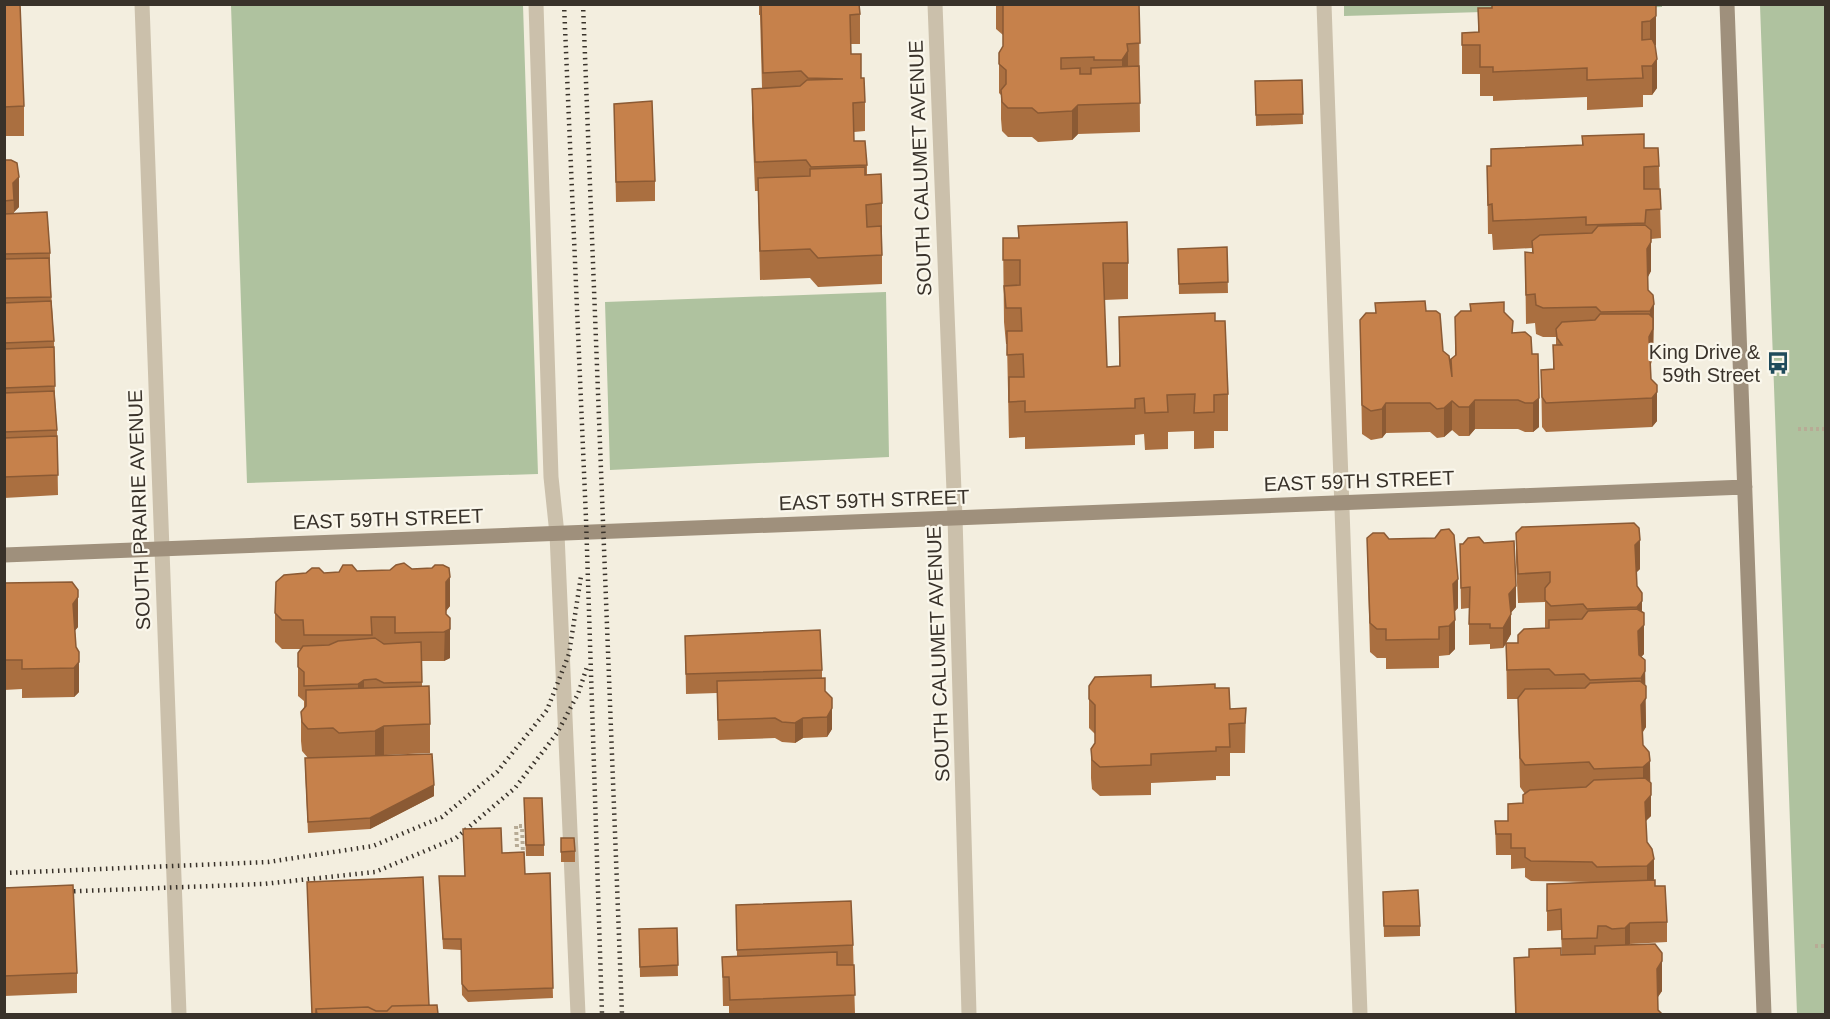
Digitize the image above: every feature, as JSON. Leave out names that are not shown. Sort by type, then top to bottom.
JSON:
[{"type":"street","name":"SOUTH PRAIRIE AVENUE","points":[[142,4],[179,1014]]},
{"type":"street","points":[[536,4],[551,477],[557,534],[578,1014]]},
{"type":"street","name":"SOUTH CALUMET AVENUE","points":[[935,4],[955,518],[969,1014]]},
{"type":"street","points":[[1324,4],[1360,1014]]},
{"type":"street","points":[[1727,4],[1764,1014]]},
{"type":"street","name":"EAST 59TH STREET","points":[[4,555],[1745,487]]},
{"type":"path","points":[[1798,429],[1826,429]]},
{"type":"path","points":[[517,847],[516,826],[522,826],[523,856]]},
{"type":"path","points":[[1815,946],[1826,946]]},
{"type":"green space","points":[[1662,4],[1662,7],[1344,16],[1344,5]]},
{"type":"green space","points":[[231,5],[523,5],[538,474],[247,483]]},
{"type":"green space","points":[[1760,5],[1825,5],[1825,1014],[1797,1014]]},
{"type":"green space","points":[[886,292],[889,457],[610,470],[605,302]]},
{"type":"building","points":[[4,4],[20,4],[24,106],[4,107]]},
{"type":"building","points":[[761,4],[859,4],[860,14],[850,15],[851,54],[861,54],[861,78],[864,78],[865,102],[853,103],[854,141],[865,141],[867,165],[811,167],[806,160],[755,162],[752,89],[800,86],[807,80],[843,79],[808,78],[801,71],[763,73]]},
{"type":"building","points":[[1001,4],[1139,4],[1140,43],[1127,44],[1128,51],[1122,60],[1094,60],[1094,57],[1061,58],[1061,69],[1080,68],[1080,74],[1091,74],[1091,68],[1139,66],[1140,103],[1078,105],[1072,111],[1038,113],[1032,108],[1008,108],[1002,102],[1001,90],[1006,84],[1006,70],[999,64],[999,53],[1003,46],[1003,5]]},
{"type":"building","points":[[1492,4],[1656,4],[1656,16],[1650,21],[1642,22],[1642,40],[1652,39],[1657,59],[1652,66],[1642,66],[1643,78],[1587,80],[1587,68],[1493,72],[1493,67],[1480,67],[1480,45],[1462,45],[1462,33],[1479,32],[1478,8],[1492,8]]},
{"type":"building","points":[[1302,80],[1303,114],[1256,115],[1255,81]]},
{"type":"building","points":[[652,101],[655,181],[616,182],[614,104]]},
{"type":"building","points":[[1644,134],[1644,148],[1658,148],[1659,166],[1644,167],[1644,189],[1660,189],[1661,209],[1646,210],[1645,223],[1586,225],[1586,217],[1493,221],[1492,204],[1488,205],[1487,166],[1491,166],[1491,149],[1583,145],[1582,136]]},
{"type":"building","points":[[4,160],[17,163],[19,177],[13,183],[14,200],[4,201]]},
{"type":"building","points":[[865,167],[865,175],[881,174],[882,203],[866,205],[867,227],[881,226],[882,255],[818,258],[810,249],[760,251],[758,178],[810,176],[810,169]]},
{"type":"building","points":[[47,212],[50,253],[4,254],[4,214]]},
{"type":"building","points":[[1127,222],[1128,263],[1103,263],[1107,367],[1120,366],[1119,317],[1215,313],[1215,321],[1225,321],[1228,394],[1214,395],[1214,412],[1194,413],[1195,394],[1167,395],[1168,412],[1145,413],[1144,398],[1135,399],[1135,408],[1025,412],[1025,401],[1009,402],[1009,377],[1024,377],[1023,354],[1007,355],[1007,331],[1022,331],[1021,308],[1006,308],[1004,286],[1020,285],[1020,260],[1003,260],[1003,238],[1019,238],[1018,226]]},
{"type":"building","points":[[1645,225],[1651,230],[1651,242],[1647,249],[1648,290],[1653,295],[1654,304],[1650,311],[1601,312],[1596,307],[1543,308],[1536,305],[1535,294],[1526,295],[1525,252],[1533,253],[1532,241],[1540,235],[1592,233],[1598,226]]},
{"type":"building","points":[[1227,247],[1228,282],[1179,284],[1178,249]]},
{"type":"building","points":[[49,258],[51,297],[4,298],[4,259]]},
{"type":"building","points":[[51,301],[54,341],[4,343],[4,303]]},
{"type":"building","points":[[1425,301],[1426,311],[1436,311],[1440,314],[1443,351],[1449,356],[1452,377],[1451,359],[1456,355],[1455,317],[1461,311],[1471,311],[1470,304],[1504,302],[1504,312],[1513,321],[1512,333],[1525,332],[1531,337],[1532,354],[1538,354],[1539,398],[1533,403],[1518,400],[1475,400],[1469,407],[1459,407],[1452,401],[1444,408],[1437,409],[1430,403],[1386,403],[1382,409],[1371,411],[1362,405],[1360,320],[1366,313],[1376,313],[1375,303]]},
{"type":"building","points":[[1600,314],[1649,314],[1653,318],[1653,329],[1649,337],[1651,379],[1657,385],[1657,392],[1652,398],[1546,403],[1542,397],[1541,370],[1554,369],[1553,345],[1562,345],[1557,338],[1556,329],[1562,322],[1595,320]]},
{"type":"building","points":[[54,347],[55,386],[4,388],[4,349]]},
{"type":"building","points":[[54,391],[57,430],[4,432],[4,393]]},
{"type":"building","points":[[57,436],[58,475],[4,477],[4,438]]},
{"type":"building","points":[[1634,523],[1639,528],[1640,540],[1635,545],[1637,586],[1642,593],[1642,601],[1637,607],[1587,609],[1583,604],[1551,606],[1545,600],[1545,588],[1550,582],[1550,572],[1518,574],[1516,533],[1522,527]]},
{"type":"building","points":[[1449,529],[1454,535],[1458,579],[1453,584],[1455,620],[1449,626],[1439,627],[1439,639],[1386,640],[1386,629],[1377,629],[1370,623],[1367,538],[1373,533],[1384,533],[1389,539],[1435,538],[1441,530]]},
{"type":"building","points":[[1479,537],[1484,543],[1514,541],[1516,586],[1509,594],[1511,614],[1503,628],[1490,628],[1490,624],[1469,624],[1470,587],[1461,588],[1460,544],[1468,538]]},
{"type":"building","points":[[404,563],[412,569],[432,568],[435,565],[449,568],[450,577],[446,582],[446,614],[450,618],[450,629],[444,632],[395,633],[395,617],[371,617],[372,635],[304,635],[303,620],[282,620],[275,613],[276,582],[284,575],[306,573],[312,568],[319,568],[324,573],[339,572],[343,565],[352,565],[357,571],[390,570]]},
{"type":"building","points":[[72,582],[78,590],[78,597],[73,604],[79,662],[74,668],[22,669],[22,660],[4,660],[4,583]]},
{"type":"building","points":[[1637,609],[1644,613],[1644,625],[1638,631],[1639,655],[1645,660],[1645,671],[1641,678],[1590,680],[1584,674],[1555,675],[1549,669],[1507,670],[1506,643],[1518,643],[1518,635],[1524,629],[1549,628],[1549,620],[1582,619],[1588,611]]},
{"type":"building","points":[[820,630],[822,670],[686,674],[685,636]]},
{"type":"building","points":[[375,638],[384,644],[421,642],[422,682],[384,683],[376,679],[364,680],[358,684],[304,686],[304,672],[298,667],[298,653],[303,646],[329,645],[338,641]]},
{"type":"building","points":[[1151,675],[1151,687],[1215,684],[1215,688],[1229,688],[1230,709],[1246,708],[1245,723],[1229,724],[1230,747],[1216,747],[1216,751],[1151,754],[1151,765],[1100,767],[1092,760],[1091,749],[1095,743],[1095,705],[1089,699],[1089,686],[1095,677]]},
{"type":"building","points":[[825,678],[825,691],[832,698],[832,708],[827,717],[803,718],[795,723],[782,722],[775,718],[718,720],[717,681]]},
{"type":"building","points":[[1640,681],[1646,686],[1646,698],[1641,705],[1643,745],[1649,752],[1650,761],[1643,767],[1594,769],[1589,762],[1525,765],[1520,758],[1518,698],[1525,689],[1585,688],[1590,683]]},
{"type":"building","points":[[429,686],[430,724],[384,726],[375,731],[339,733],[333,728],[308,729],[302,722],[301,712],[306,706],[306,690]]},
{"type":"building","points":[[432,754],[434,785],[370,818],[308,822],[305,758]]},
{"type":"building","points":[[1645,778],[1651,783],[1651,795],[1645,802],[1647,842],[1652,849],[1654,859],[1647,866],[1597,867],[1592,862],[1531,861],[1525,857],[1525,848],[1511,848],[1511,834],[1496,834],[1495,821],[1508,821],[1508,804],[1523,803],[1523,795],[1530,790],[1586,787],[1594,780]]},
{"type":"building","points":[[524,798],[542,798],[544,845],[526,845]]},
{"type":"building","points":[[501,828],[502,853],[524,852],[525,874],[550,873],[553,988],[468,991],[462,984],[461,939],[443,939],[439,876],[465,876],[463,829]]},
{"type":"building","points":[[561,838],[574,838],[575,851],[561,852]]},
{"type":"building","points":[[423,877],[429,1005],[392,1006],[387,1011],[376,1011],[368,1007],[316,1009],[316,1014],[312,1014],[307,882]]},
{"type":"building","points":[[1655,880],[1655,886],[1665,886],[1667,922],[1630,923],[1625,928],[1612,929],[1598,926],[1597,938],[1562,939],[1561,909],[1547,911],[1547,884]]},
{"type":"building","points":[[73,885],[77,973],[4,976],[4,888]]},
{"type":"building","points":[[1418,890],[1420,926],[1384,926],[1383,892]]},
{"type":"building","points":[[851,901],[853,945],[737,950],[736,905]]},
{"type":"building","points":[[677,928],[678,965],[640,967],[639,929]]},
{"type":"building","points":[[1655,944],[1662,953],[1662,961],[1657,969],[1658,1010],[1662,1014],[1516,1014],[1514,958],[1529,957],[1529,949],[1561,948],[1561,955],[1595,954],[1595,946]]},
{"type":"building","points":[[837,952],[837,965],[854,965],[855,995],[730,1000],[729,977],[723,977],[722,957]]},
{"type":"building","points":[[437,1005],[438,1014],[317,1014],[316,1009],[368,1007],[376,1011],[387,1011],[392,1006]]},
{"type":"railway","points":[[564,4],[586,519],[602,1014]]},
{"type":"railway","points":[[583,4],[622,1014]]},
{"type":"railway","points":[[4,873],[268,862],[373,846],[442,817],[497,772],[547,710],[569,654],[581,576]]},
{"type":"railway","points":[[56,892],[263,884],[375,872],[456,838],[515,788],[557,733],[578,694],[587,667]]},
{"type":"place","name":"King Drive & 59th Street","points":[[1778,363]]}]
